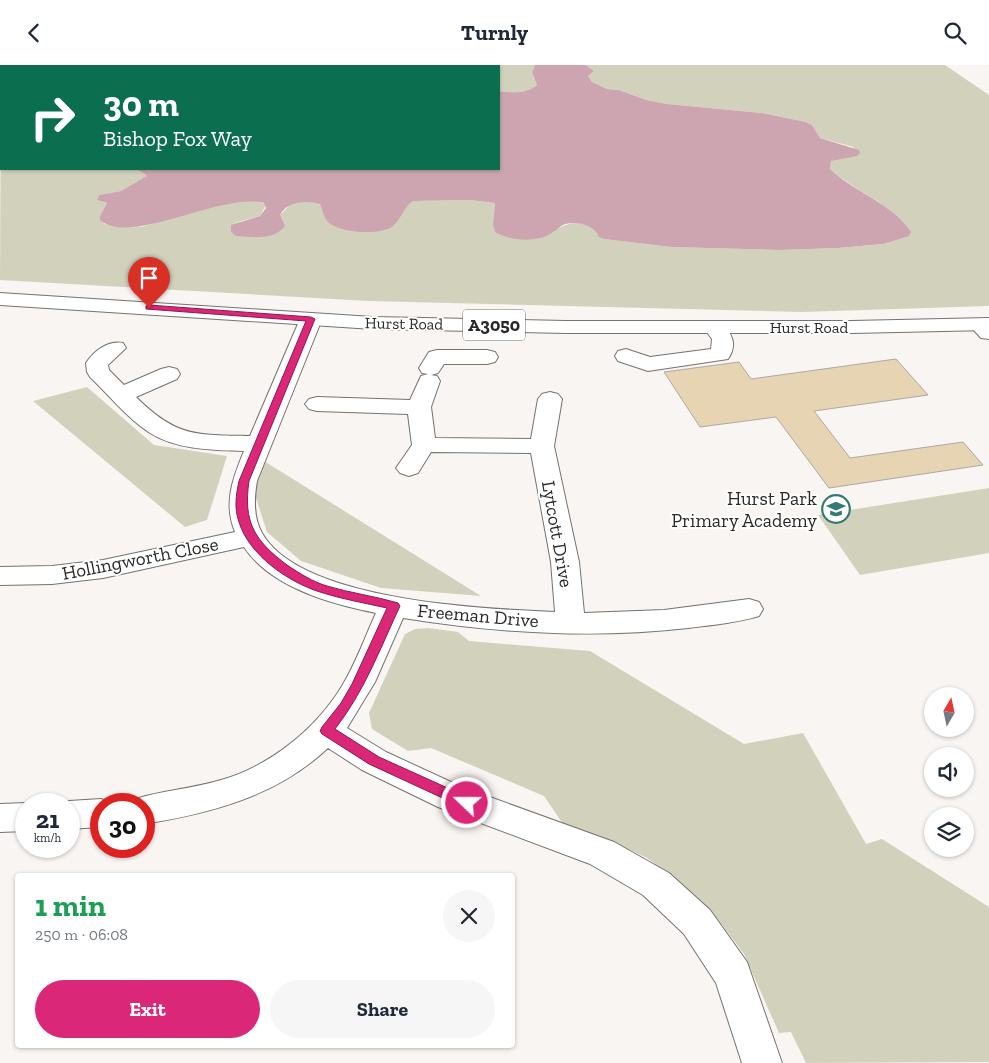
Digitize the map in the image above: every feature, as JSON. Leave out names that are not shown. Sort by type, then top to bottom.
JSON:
[{"type":"street","name":"Hurst Road","points":[[0,299],[373,323],[566,327],[986,327]]},
{"type":"street","name":"Freeman Drive","points":[[311,319],[244,481],[241,501],[244,521],[250,537],[268,557],[293,575],[315,586],[357,599],[453,615],[570,623],[636,622],[697,617],[749,609]]},
{"type":"street","points":[[626,356],[650,371],[720,354],[724,347],[722,337],[714,327]]},
{"type":"street","points":[[115,348],[98,363],[98,372],[139,413],[168,433],[198,440],[258,445]]},
{"type":"street","points":[[409,468],[424,445],[419,407],[437,357],[487,357]]},
{"type":"street","points":[[122,394],[169,374]]},
{"type":"street","name":"Lytcott Drive","points":[[550,399],[542,446],[565,562],[570,623]]},
{"type":"street","points":[[316,404],[419,407]]},
{"type":"street","points":[[424,445],[542,446]]},
{"type":"street","name":"Hollingworth Close","points":[[0,576],[52,575],[103,569],[250,537]]},
{"type":"street","points":[[155,808],[184,804],[227,793],[268,774],[295,758],[326,731],[346,706],[358,685],[394,606]]},
{"type":"street","points":[[326,731],[374,761],[450,797],[602,853],[656,883],[697,922],[733,975],[762,1063]]},
{"type":"street","points":[[0,818],[15,817]]},
{"type":"green space","points":[[500,65],[535,65],[532,72],[537,85],[529,90],[500,91]]},
{"type":"green space","points":[[586,65],[945,65],[989,95],[989,306],[802,312],[368,301],[0,280],[1,170],[140,171],[147,176],[145,178],[121,191],[99,195],[97,200],[107,203],[100,216],[104,224],[125,227],[139,227],[205,208],[241,201],[255,201],[266,205],[260,216],[231,224],[280,215],[290,205],[299,202],[313,202],[320,204],[327,221],[393,225],[413,201],[470,200],[495,203],[493,224],[552,233],[566,225],[580,223],[592,228],[604,239],[671,247],[779,250],[838,248],[883,244],[910,232],[883,205],[830,169],[831,161],[854,147],[820,138],[812,125],[806,122],[762,113],[667,104],[646,100],[619,90],[607,89],[592,82],[588,76],[594,71]]},
{"type":"green space","points":[[87,387],[154,445],[227,456],[207,520],[185,527],[33,401]]},
{"type":"green space","points":[[264,461],[481,596],[381,588],[301,561],[267,532],[253,489]]},
{"type":"green space","points":[[989,488],[989,553],[860,575],[818,515]]},
{"type":"green space","points":[[428,628],[458,632],[469,641],[590,651],[744,744],[803,733],[866,844],[882,839],[989,907],[989,1062],[806,1063],[791,1032],[779,1033],[744,954],[719,921],[676,879],[647,858],[607,839],[563,824],[544,796],[431,748],[408,751],[372,729],[369,713],[405,634],[415,629]]},
{"type":"shaded area","points":[[535,65],[586,65],[594,71],[588,76],[592,82],[607,89],[619,90],[646,100],[667,104],[762,113],[806,122],[812,125],[820,138],[859,150],[860,153],[857,156],[831,161],[830,169],[850,185],[883,205],[903,222],[911,232],[909,236],[883,244],[779,250],[671,247],[604,239],[599,237],[594,229],[575,223],[565,224],[546,236],[524,240],[495,232],[493,224],[495,203],[470,200],[413,201],[407,206],[393,226],[370,232],[350,231],[333,226],[324,216],[320,204],[309,202],[292,204],[283,210],[280,215],[285,226],[275,234],[263,237],[236,236],[231,232],[231,225],[260,216],[266,208],[264,203],[246,202],[224,205],[154,224],[132,227],[114,227],[100,220],[100,216],[107,203],[97,200],[99,195],[121,191],[147,176],[136,170],[500,170],[500,91],[519,92],[533,88],[537,85],[532,72]]},
{"type":"building","points":[[896,359],[928,395],[814,411],[850,458],[963,442],[983,465],[829,488],[776,417],[700,427],[664,372],[739,362],[751,379]]},
{"type":"place","name":"Hurst Park Primary Academy","points":[[836,509]]},
{"type":"route","points":[[149,308],[311,319],[244,481],[241,501],[244,521],[250,537],[268,557],[293,575],[322,589],[357,599],[394,606],[358,685],[346,706],[326,731],[374,761],[450,797],[467,803]]}]
